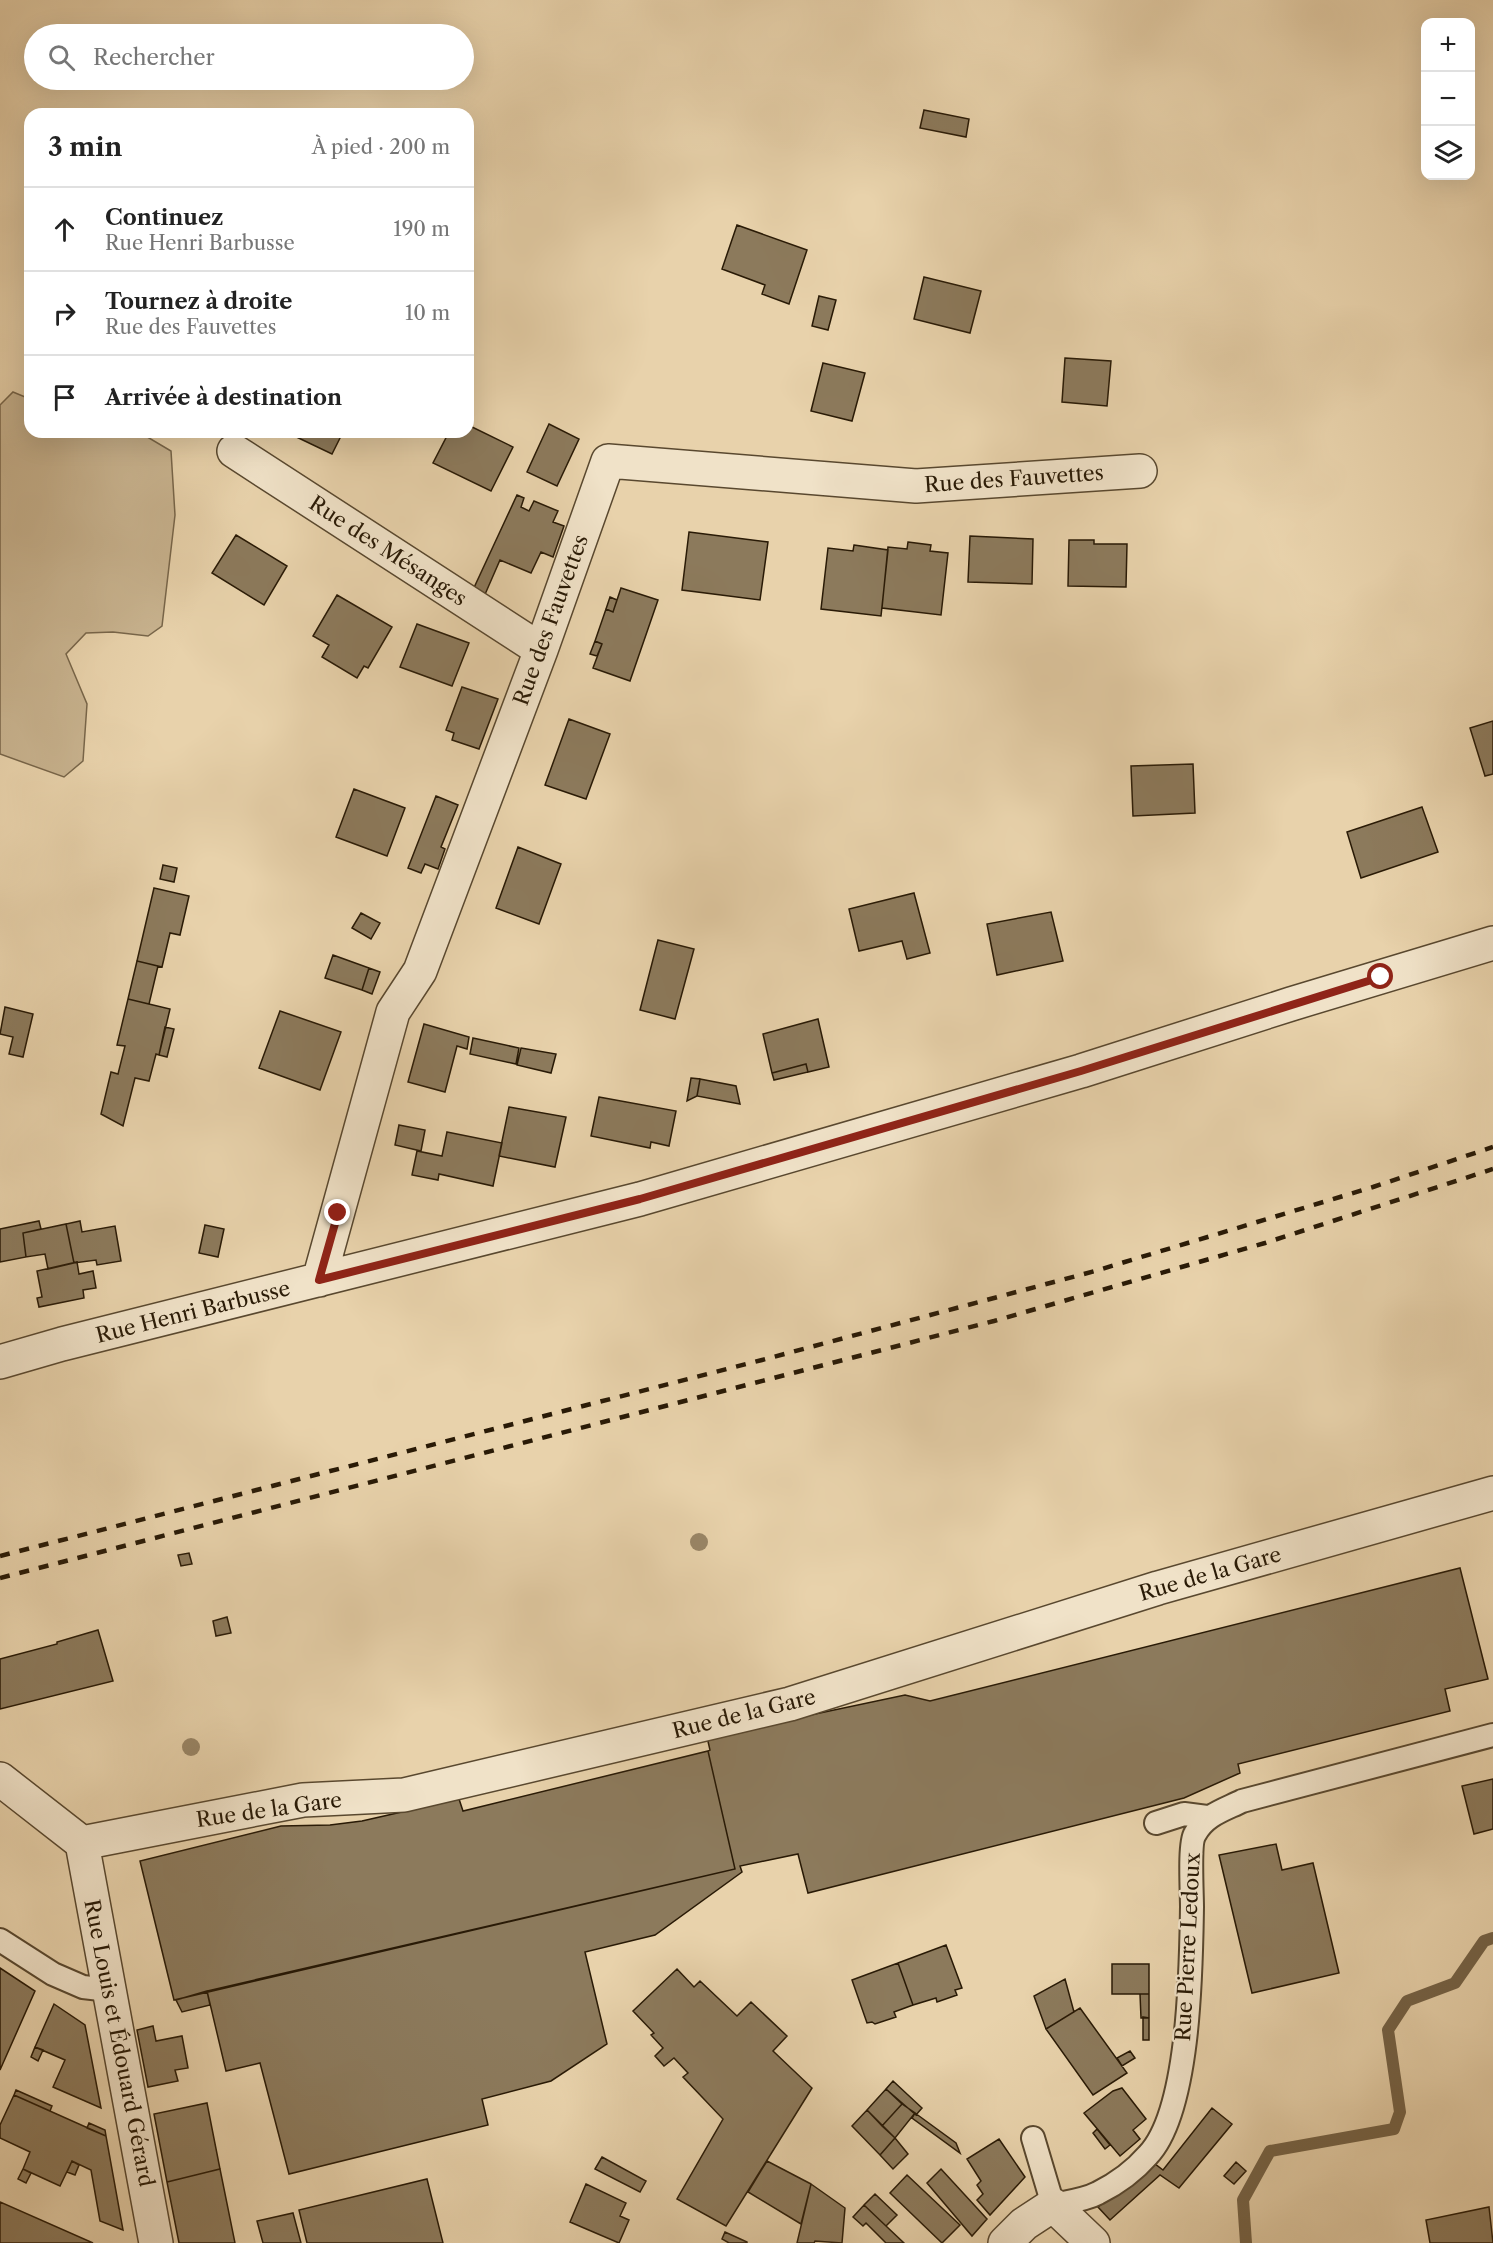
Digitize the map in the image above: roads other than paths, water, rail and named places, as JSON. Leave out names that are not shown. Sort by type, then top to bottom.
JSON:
[{"type":"street","name":"Rue des Mésanges","points":[[234,451],[541,650]]},
{"type":"street","name":"Rue des Fauvettes","points":[[319,1280],[393,1012],[420,971],[541,650],[608,460],[916,486],[1140,471]]},
{"type":"street","name":"Rue Henri Barbusse","points":[[0,1362],[74,1341],[651,1196],[1081,1071],[1493,943]]},
{"type":"street","name":"Rue de la Gare","points":[[82,1843],[303,1800],[404,1795],[790,1704],[1158,1588],[1493,1493]]},
{"type":"street","points":[[0,1779],[82,1843]]},
{"type":"street","name":"Rue Louis et Édouard Gérard","points":[[82,1843],[156,2243]]},
{"type":"street","points":[[1005,2243],[1024,2224],[1053,2205],[1093,2243]]},
{"type":"lane","points":[[1156,1823],[1184,1814],[1207,1817],[1242,1801],[1493,1735]]},
{"type":"lane","name":"Rue Pierre Ledoux","points":[[1053,2205],[1096,2194],[1123,2177],[1150,2154],[1166,2128],[1176,2096],[1181,2068],[1191,1972],[1193,1836],[1207,1817]]},
{"type":"lane","points":[[0,1940],[53,1974],[83,1988],[109,1990]]},
{"type":"lane","points":[[1033,2138],[1053,2205]]},
{"type":"waterway","points":[[1246,2243],[1243,2200],[1270,2151],[1394,2129],[1400,2112],[1388,2030],[1407,2001],[1455,1983],[1484,1941],[1493,1938]]},
{"type":"railway","points":[[0,1556],[762,1360],[1095,1271],[1373,1187],[1493,1147]]},
{"type":"railway","points":[[0,1578],[994,1321],[1265,1243],[1493,1169]]}]
